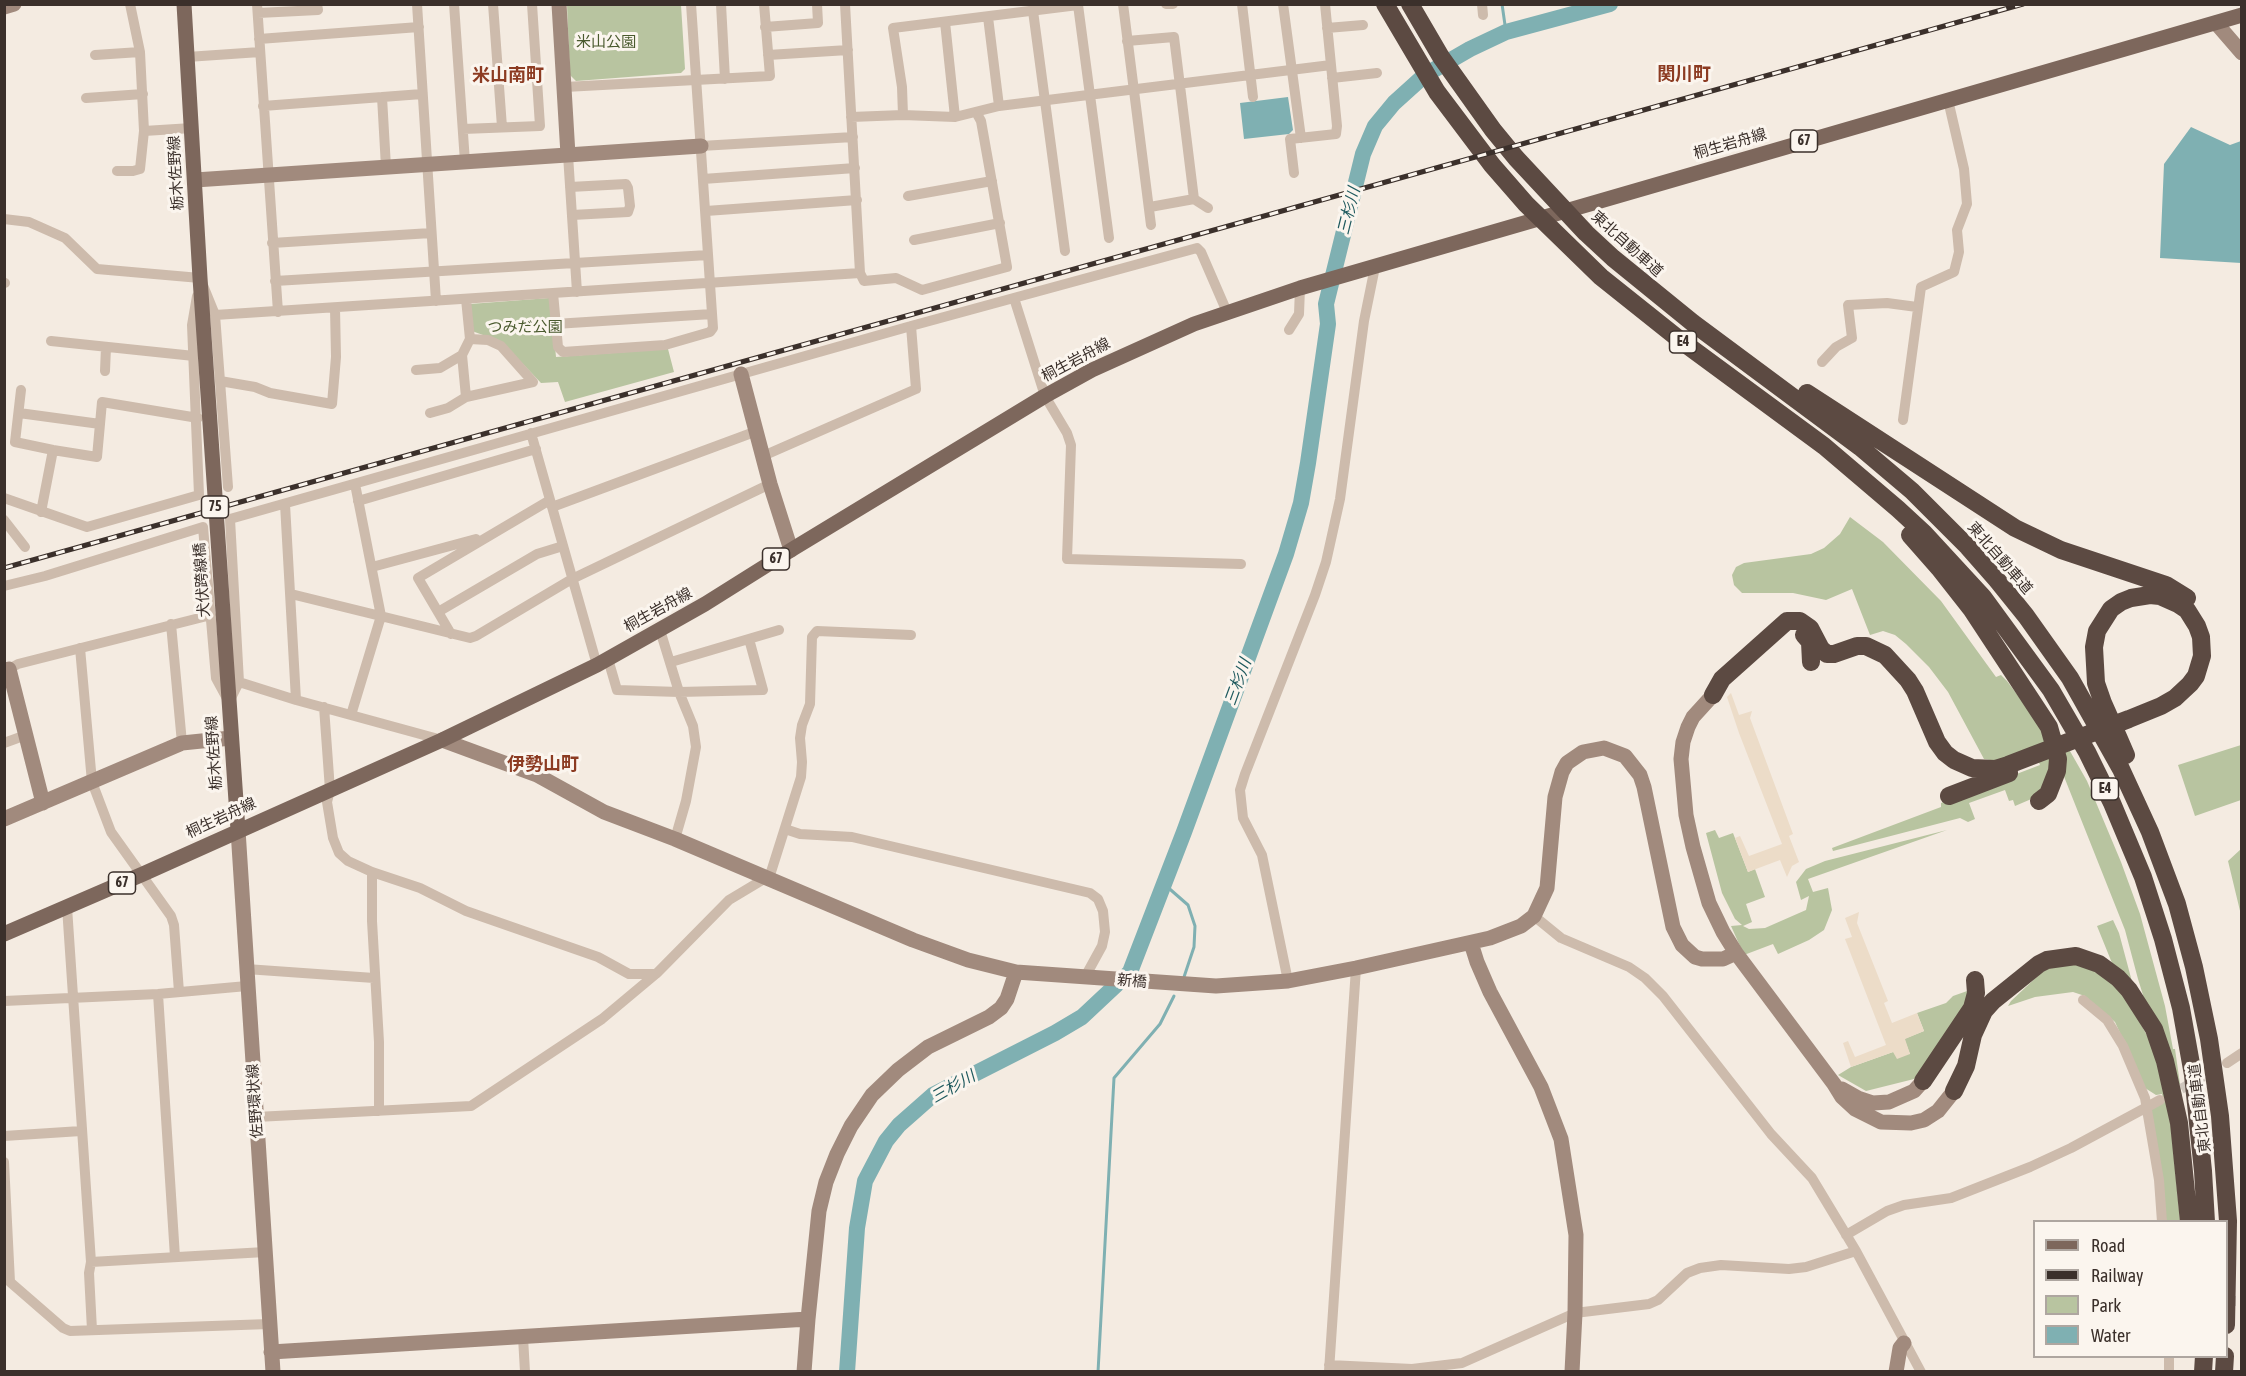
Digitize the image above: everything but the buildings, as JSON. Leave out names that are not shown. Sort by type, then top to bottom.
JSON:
[{"type":"highway","name":"東北自動車道","points":[[1385,4],[1422,69],[1469,136],[1519,196],[1550,228],[1601,277],[1636,306],[1824,446],[1873,486],[1924,533],[1983,597],[2050,690],[2069,719],[2100,777],[2150,896],[2181,1008],[2197,1107],[2206,1220]]},
{"type":"highway","name":"東北自動車道","points":[[1410,4],[1441,57],[1493,130],[1515,158],[1575,221],[1613,258],[1692,323],[1884,467],[1940,518],[1997,580],[2070,678],[2121,769],[2153,841],[2185,934],[2202,1003],[2220,1116],[2228,1220]]},
{"type":"highway","points":[[1692,323],[1762,363],[2015,528],[2061,550],[2166,585],[2190,600],[2208,628],[2211,651],[2207,672],[2196,691],[2184,702],[2168,712],[2130,722]]},
{"type":"highway","points":[[1824,446],[1842,474],[1913,539],[1945,575],[1993,641],[2049,727],[2058,759],[2057,771],[2048,794],[2039,801]]},
{"type":"highway","points":[[1949,796],[2036,759],[2130,722],[2175,698],[2196,676],[2200,667],[2202,647],[2193,618],[2178,604],[2160,596],[2150,595],[2131,598],[2111,609],[2097,631],[2094,647],[2094,674],[2103,703],[2144,791],[2174,866],[2186,902],[2185,934]]},
{"type":"highway","points":[[1713,695],[1722,680],[1787,621],[1800,621],[1810,628],[1821,649],[1827,654],[1834,654],[1857,646],[1866,646],[1886,655],[1915,691],[1937,742],[1954,760],[1972,768],[1995,769],[2036,759]]},
{"type":"highway","points":[[1713,695],[1785,633],[1796,631],[1807,637],[1811,647],[1811,662]]},
{"type":"highway","points":[[1954,1092],[1966,1066],[1973,1035],[1984,1011],[1993,1001],[2032,969],[2048,960],[2076,956],[2098,964],[2118,978],[2129,990],[2154,1029],[2165,1061],[2179,1123],[2188,1220]]},
{"type":"highway","points":[[1923,1081],[1972,1008],[1976,993],[1975,980]]},
{"type":"main road","name":"栃木佐野線","points":[[184,4],[204,340]]},
{"type":"main road","name":"桐生岩舟線","points":[[1371,268],[2241,15]]},
{"type":"main road","name":"67","points":[[1305,287],[1371,268]]},
{"type":"main road","name":"桐生岩舟線","points":[[4,934],[442,740],[602,662],[660,630],[1092,370],[1164,336],[1227,312],[1305,287]]},
{"type":"main road","name":"犬伏跨線橋","points":[[204,340],[233,678]]},
{"type":"main road","name":"栃木佐野線","points":[[233,678],[229,702],[238,830]]},
{"type":"street","points":[[4,7],[14,4]]},
{"type":"street","points":[[117,171],[140,169],[144,131],[140,52],[130,4]]},
{"type":"street","points":[[278,312],[258,9],[318,10],[317,4]]},
{"type":"street","points":[[417,4],[436,301]]},
{"type":"street","points":[[454,4],[465,162]]},
{"type":"street","points":[[493,4],[502,128]]},
{"type":"street","points":[[463,129],[540,126],[532,4]]},
{"type":"street","points":[[559,4],[577,292]]},
{"type":"street","points":[[553,293],[558,347],[563,352],[665,345],[710,332],[713,328],[691,4]]},
{"type":"street","points":[[721,4],[725,79]]},
{"type":"street","points":[[565,87],[770,76],[764,4]]},
{"type":"street","points":[[765,27],[818,23],[817,4]]},
{"type":"street","points":[[845,4],[860,273],[864,281],[896,278],[922,290],[1007,267],[981,121],[976,112]]},
{"type":"street","points":[[903,115],[902,87],[893,28],[1078,4],[1109,238]]},
{"type":"street","points":[[1123,4],[1151,225]]},
{"type":"street","points":[[1166,4],[1173,4]]},
{"type":"street","points":[[1242,4],[1254,97]]},
{"type":"street","points":[[1283,4],[1301,138]]},
{"type":"street","points":[[1294,173],[1290,139],[1336,134],[1324,4]]},
{"type":"street","points":[[1033,10],[1065,251]]},
{"type":"street","points":[[988,17],[999,106]]},
{"type":"street","points":[[945,22],[956,117]]},
{"type":"street","points":[[2216,22],[2241,53]]},
{"type":"street","points":[[1327,28],[1363,25]]},
{"type":"street","points":[[259,39],[418,27]]},
{"type":"street","points":[[1127,41],[1174,37],[1194,200]]},
{"type":"street","points":[[768,55],[848,50]]},
{"type":"street","points":[[95,55],[140,52]]},
{"type":"street","points":[[187,57],[260,52]]},
{"type":"street","points":[[851,117],[903,115],[956,117],[999,106],[1331,65]]},
{"type":"street","points":[[1332,78],[1377,73]]},
{"type":"street","points":[[86,98],[143,94]]},
{"type":"street","points":[[263,106],[422,94]]},
{"type":"street","points":[[382,97],[386,167]]},
{"type":"street","points":[[1903,420],[1921,287],[1954,272],[1959,252],[1958,230],[1967,204],[1964,169],[1948,100]]},
{"type":"street","points":[[144,131],[192,128]]},
{"type":"street","points":[[195,180],[853,136]]},
{"type":"street","points":[[703,179],[855,168]]},
{"type":"street","points":[[908,196],[992,181]]},
{"type":"street","points":[[570,187],[626,184],[630,206],[628,212],[572,215]]},
{"type":"street","points":[[706,211],[857,200]]},
{"type":"street","points":[[1150,207],[1194,200],[1208,208]]},
{"type":"street","points":[[4,219],[29,222],[65,238],[96,269],[200,278]]},
{"type":"street","points":[[914,240],[1000,223]]},
{"type":"street","points":[[272,243],[431,233]]},
{"type":"street","points":[[442,740],[296,700],[233,678],[230,519],[911,326],[1197,248],[1201,252],[1227,312]]},
{"type":"street","points":[[275,281],[708,255]]},
{"type":"street","points":[[1288,981],[1262,855],[1243,818],[1240,790],[1326,562],[1340,499],[1371,268]]},
{"type":"street","points":[[215,315],[860,273]]},
{"type":"street","points":[[200,278],[215,315],[228,487]]},
{"type":"street","points":[[4,498],[87,527],[199,495],[198,418],[192,326],[200,278]]},
{"type":"street","points":[[1289,330],[1299,314],[1305,287]]},
{"type":"street","points":[[1014,298],[1046,396],[1067,433],[1071,445],[1067,559],[1241,564]]},
{"type":"street","points":[[466,299],[470,339],[462,355],[466,397]]},
{"type":"street","points":[[1822,362],[1836,347],[1852,338],[1848,305],[1887,303],[1917,307]]},
{"type":"street","points":[[220,381],[332,404],[336,357],[335,308]]},
{"type":"street","points":[[555,324],[712,314]]},
{"type":"street","points":[[763,456],[916,389],[911,326]]},
{"type":"street","points":[[430,413],[448,408],[466,397],[533,382],[501,346],[488,340],[470,339]]},
{"type":"street","points":[[51,341],[194,356]]},
{"type":"street","points":[[105,371],[106,347]]},
{"type":"street","points":[[416,370],[440,368],[462,355]]},
{"type":"street","points":[[741,374],[770,484],[792,550]]},
{"type":"street","points":[[21,390],[16,444],[97,457],[102,402],[198,418]]},
{"type":"street","points":[[19,413],[100,424]]},
{"type":"street","points":[[451,634],[418,578],[551,503],[757,431]]},
{"type":"street","points":[[531,433],[572,579],[602,662],[617,690],[679,692],[763,690],[749,639]]},
{"type":"street","points":[[358,501],[536,449]]},
{"type":"street","points":[[41,512],[53,450]]},
{"type":"street","points":[[351,715],[381,616],[355,484]]},
{"type":"street","points":[[291,594],[470,638],[572,579],[770,484]]},
{"type":"street","points":[[285,504],[296,700]]},
{"type":"street","points":[[4,520],[25,548]]},
{"type":"street","points":[[4,586],[45,576],[203,527],[216,678],[229,702]]},
{"type":"street","points":[[372,567],[491,535]]},
{"type":"street","points":[[438,612],[537,554],[563,546]]},
{"type":"street","points":[[43,803],[7,670],[18,664],[211,615]]},
{"type":"street","points":[[171,624],[182,743]]},
{"type":"street","points":[[660,630],[679,692],[693,726],[696,747],[686,801],[675,839]]},
{"type":"street","points":[[671,662],[779,630]]},
{"type":"street","points":[[256,1117],[471,1106],[602,1020],[657,974],[729,900],[765,879],[771,872],[801,777],[800,738],[810,704],[812,637],[817,631],[911,635]]},
{"type":"street","points":[[80,648],[92,782],[111,832],[130,860],[143,874],[166,908],[174,925],[179,992]]},
{"type":"street","points":[[1713,695],[1693,717],[1685,734],[1681,759],[1686,815],[1709,903],[1736,953],[1842,1097],[1855,1109],[1881,1122],[1895,1124],[1924,1120],[1938,1111],[1954,1092]]},
{"type":"street","points":[[324,707],[330,790],[327,802],[333,838],[339,853],[348,861],[372,872],[420,888],[466,911],[598,957],[629,974],[657,974]]},
{"type":"street","points":[[4,742],[26,735]]},
{"type":"street","points":[[4,819],[182,743],[231,738]]},
{"type":"street","name":"新橋","points":[[442,740],[537,775],[604,812],[675,839],[765,879],[938,950],[992,968],[1016,972],[1160,984],[1225,986],[1288,981],[1490,938],[1521,926],[1534,916]]},
{"type":"street","points":[[1736,953],[1723,959],[1702,959],[1695,957],[1682,945],[1673,927],[1644,787],[1640,775],[1625,756],[1604,748],[1583,752],[1567,763],[1555,797],[1547,888],[1534,916],[1561,938],[1629,967],[1646,978],[1663,996],[1771,1134],[1812,1178],[1882,1296],[1904,1343],[1921,1371]]},
{"type":"street","points":[[785,829],[800,834],[852,837],[1090,893],[1098,899],[1103,911],[1105,932],[1102,945],[1085,977]]},
{"type":"street","name":"佐野環状線","points":[[238,830],[273,1371]]},
{"type":"street","points":[[372,872],[374,978],[380,1042],[379,1111]]},
{"type":"street","points":[[67,907],[91,1262],[89,1273],[92,1330]]},
{"type":"street","points":[[1471,943],[1490,992],[1541,1087],[1561,1139],[1576,1236],[1572,1371]]},
{"type":"street","points":[[1356,968],[1329,1368],[1413,1368],[1462,1363],[1575,1313],[1649,1304],[1658,1300],[1687,1273],[1710,1266],[1806,1268],[1856,1251]]},
{"type":"street","points":[[246,969],[374,978]]},
{"type":"street","points":[[804,1371],[819,1211],[826,1182],[851,1126],[872,1095],[898,1070],[928,1047],[1001,1008],[1007,999],[1016,972]]},
{"type":"street","points":[[4,1001],[158,994],[248,986]]},
{"type":"street","points":[[158,994],[175,1257]]},
{"type":"street","points":[[2083,1000],[2107,1020],[2123,1046],[2147,1107],[2159,1180],[2162,1220]]},
{"type":"street","points":[[2227,1063],[2241,1053]]},
{"type":"street","points":[[1834,1084],[1850,1094],[1873,1103],[1889,1102],[1903,1097],[1914,1091],[1923,1081]]},
{"type":"street","points":[[1846,1235],[1887,1211],[1904,1205],[1951,1198],[2030,1167],[2071,1148],[2160,1100]]},
{"type":"street","points":[[4,1136],[81,1131]]},
{"type":"street","points":[[4,1162],[10,1282],[63,1328],[70,1331],[269,1324]]},
{"type":"street","points":[[91,1262],[265,1252]]},
{"type":"street","points":[[272,1352],[808,1319]]},
{"type":"street","points":[[523,1337],[525,1371]]},
{"type":"street","points":[[1896,1371],[1900,1348],[1904,1343]]},
{"type":"green space","name":"米山公園","points":[[567,5],[681,5],[685,69],[681,73],[576,81],[570,75]]},
{"type":"green space","name":"つみだ公園","points":[[549,298],[556,357],[668,349],[674,372],[565,402],[558,382],[541,383],[502,342],[472,331],[470,304]]},
{"type":"green space","points":[[1850,517],[1883,542],[1941,601],[1996,677],[2001,675],[2007,681],[2040,725],[2053,773],[2036,797],[2015,806],[2013,800],[2009,801],[2005,790],[1969,803],[1975,819],[1968,822],[1960,818],[1833,851],[1832,848],[1941,807],[1941,803],[2040,765],[2034,751],[2002,762],[1984,759],[1948,692],[1929,667],[1895,635],[1883,631],[1870,635],[1852,589],[1826,600],[1793,593],[1742,593],[1734,585],[1732,575],[1736,567],[1744,563],[1811,554],[1824,548],[1840,534]]},
{"type":"green space","points":[[2058,730],[2087,781],[2140,914],[2165,1006],[2173,1049],[2175,1049],[2188,1140],[2125,930],[2063,774]]},
{"type":"green space","points":[[2241,745],[2241,800],[2195,816],[2178,765]]},
{"type":"green space","points":[[1715,830],[1719,838],[1733,833],[1748,872],[1755,869],[1765,897],[1746,904],[1752,922],[1743,926],[1749,929],[1765,928],[1806,910],[1809,896],[1801,900],[1796,882],[1806,869],[1825,861],[1947,830],[1808,879],[1813,892],[1828,888],[1832,910],[1824,930],[1809,940],[1778,954],[1773,944],[1744,955],[1731,926],[1742,925],[1735,919],[1722,893],[1706,833]]},
{"type":"green space","points":[[2241,849],[2241,915],[2228,861]]},
{"type":"green space","points":[[2113,920],[2119,933],[2134,989],[2114,968],[2097,926]]},
{"type":"green space","points":[[2078,962],[2120,986],[2156,1052],[2171,1126],[2180,1220],[2165,1220],[2151,1109],[2163,1101],[2162,1094],[2156,1095],[2145,1088],[2115,1022],[2085,996],[2073,992],[2035,997],[2008,1006],[2042,972],[2053,966]]},
{"type":"green space","points":[[1970,990],[1965,1007],[1926,1066],[1914,1079],[1866,1091],[1838,1075],[1851,1067],[1893,1052],[1910,1054],[1904,1039],[1924,1031],[1917,1013],[1946,1003],[1953,996]]},
{"type":"shaded area","points":[[1731,693],[1739,715],[1752,711],[1750,718],[1793,834],[1789,836],[1799,862],[1792,866],[1787,877],[1780,860],[1748,872],[1735,838],[1740,836],[1749,856],[1782,844],[1739,733],[1727,697]]},
{"type":"shaded area","points":[[1859,912],[1857,923],[1888,1001],[1884,1003],[1892,1023],[1917,1013],[1924,1031],[1905,1039],[1910,1054],[1897,1059],[1893,1052],[1851,1067],[1843,1043],[1848,1041],[1855,1057],[1886,1045],[1845,939],[1852,937],[1845,918]]},
{"type":"water","points":[[1288,97],[1293,130],[1289,134],[1244,139],[1240,103]]},
{"type":"water","points":[[2191,127],[2230,145],[2241,141],[2241,263],[2160,258],[2164,164]]},
{"type":"waterway","points":[[1502,4],[1506,32]]},
{"type":"waterway","name":"三杉川","points":[[847,1372],[857,1228],[865,1181],[886,1141],[899,1125],[933,1095],[1082,1017],[1130,972],[1286,554],[1301,503],[1328,324],[1326,304],[1363,154],[1375,126],[1394,103],[1425,75],[1470,49],[1506,32],[1610,4]]},
{"type":"waterway","points":[[1164,884],[1188,905],[1195,926],[1194,947],[1184,977]]},
{"type":"waterway","points":[[1098,1372],[1114,1078],[1160,1024],[1174,996]]},
{"type":"tunnel","points":[[2168,1096],[2217,1069]]},
{"type":"tunnel","points":[[2228,1301],[2242,1301]]},
{"type":"railway","points":[[4,568],[2023,4]]},
{"type":"district","name":"関川町","points":[[1684,74]]},
{"type":"district","name":"米山南町","points":[[508,75]]},
{"type":"district","name":"伊勢山町","points":[[543,764]]}]
